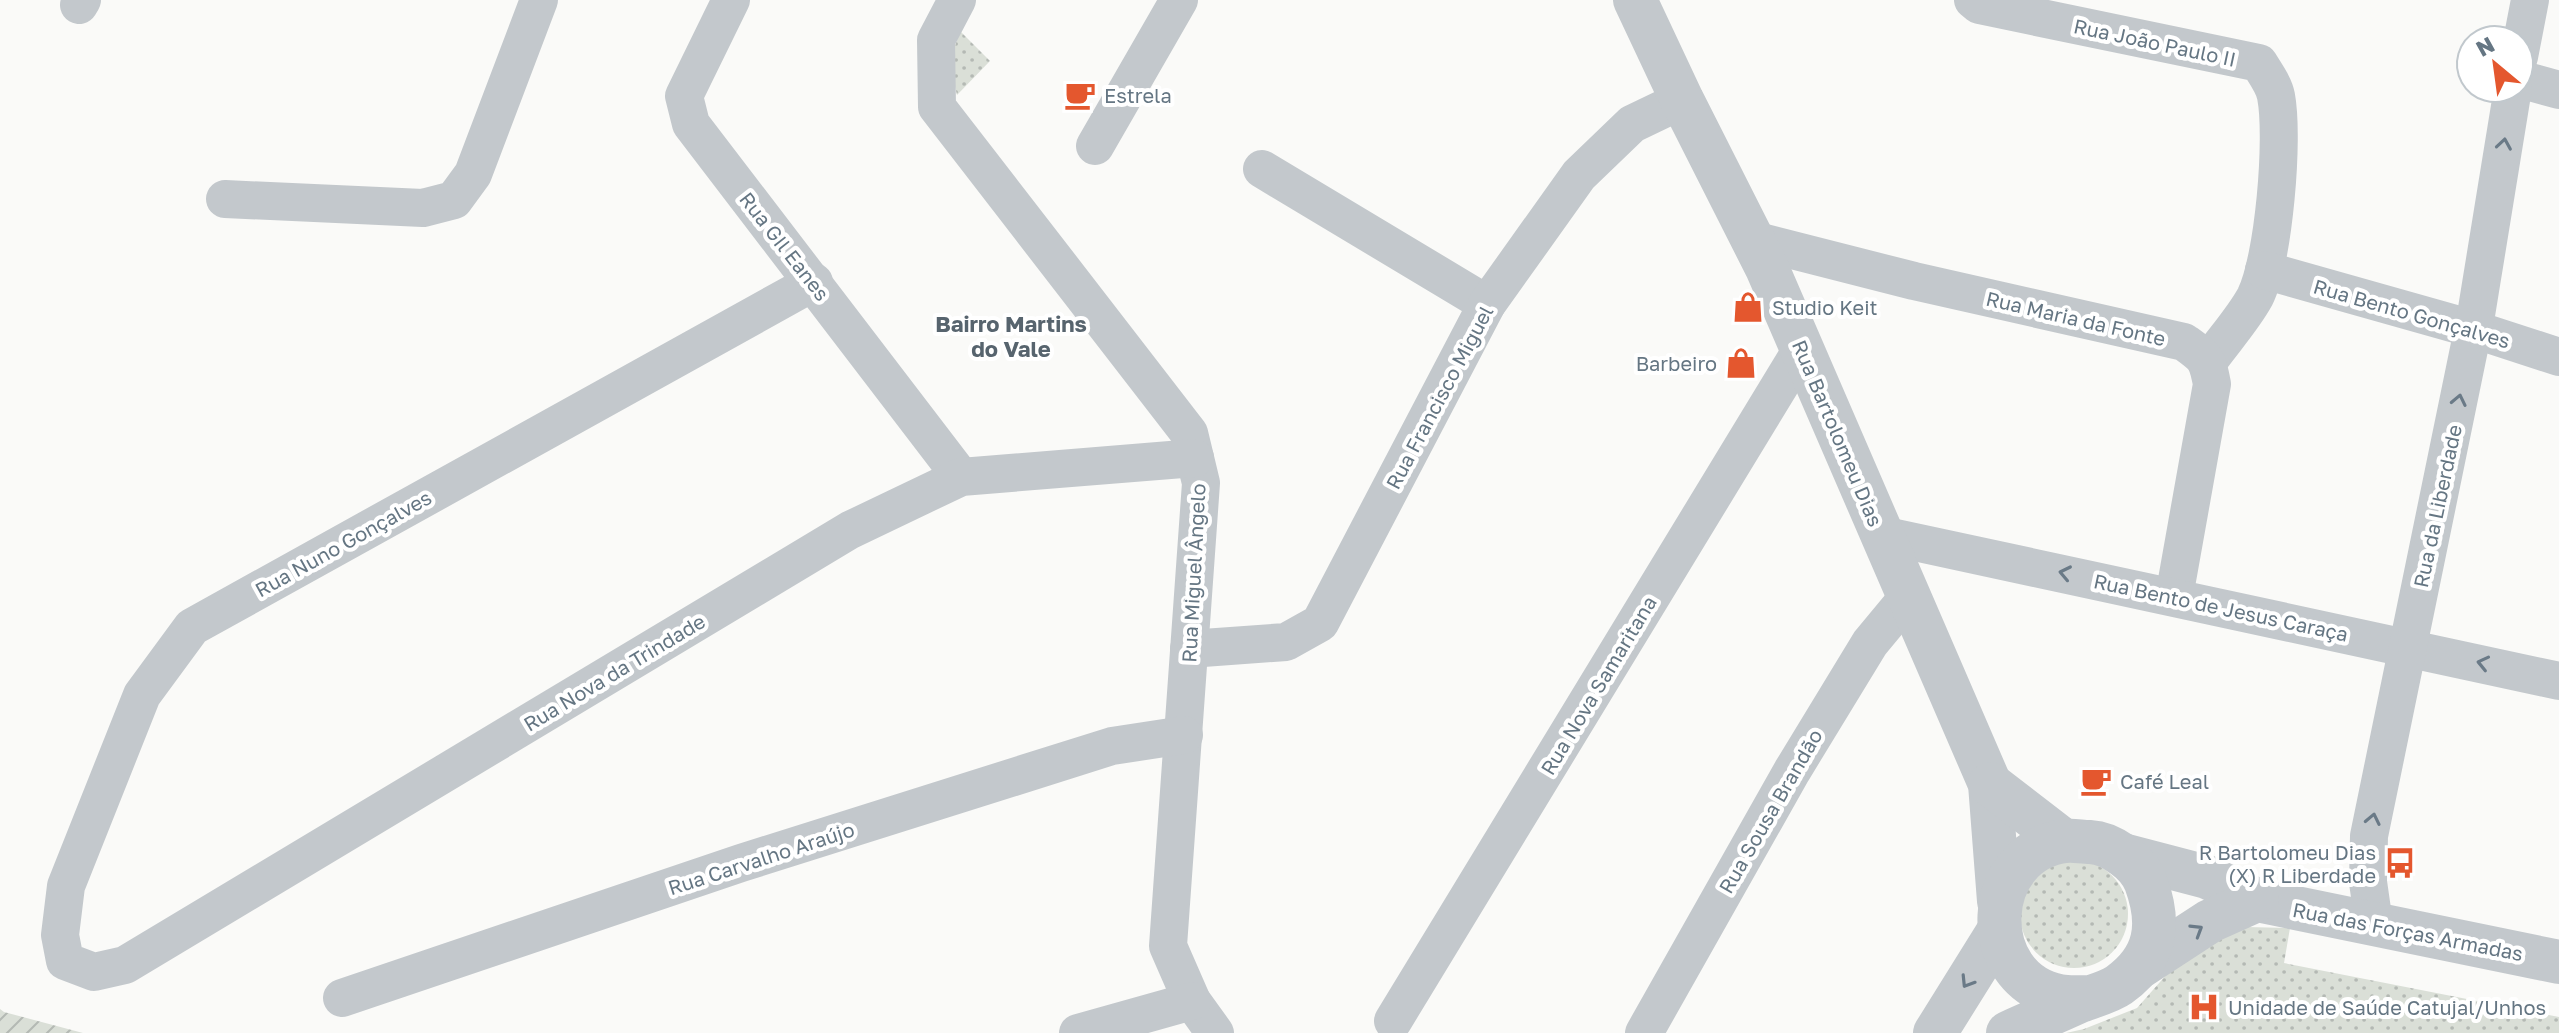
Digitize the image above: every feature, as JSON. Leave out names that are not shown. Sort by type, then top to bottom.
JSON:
[{"type":"street","points":[[225,199],[423,208],[454,200],[473,174],[539,0]]},
{"type":"street","name":"Rua GIl Eanes","points":[[731,0],[684,96],[691,124],[961,477]]},
{"type":"street","name":"Rua Miguel Ângelo","points":[[957,0],[936,40],[937,107],[1044,241],[1189,433],[1201,483],[1168,946],[1192,1001],[1215,1033]]},
{"type":"street","points":[[1095,146],[1179,0]]},
{"type":"street","name":"Rua Bartolomeu Dias","points":[[1635,0],[1753,240],[1990,784],[1999,916]]},
{"type":"street","name":"Rua João Paulo II","points":[[1973,0],[1979,5],[2259,63],[2276,94],[2278,153],[2273,222],[2264,270],[2254,297],[2208,362]]},
{"type":"street","points":[[2525,24],[2530,0]]},
{"type":"street","points":[[2535,83],[2559,90]]},
{"type":"street","name":"Rua Francisco Miguel","points":[[1189,649],[1286,642],[1320,623],[1487,304],[1579,175],[1632,124],[1682,100]]},
{"type":"street","name":"Rua da Liberdade","points":[[2374,924],[2368,882],[2369,836],[2473,329],[2510,104]]},
{"type":"street","points":[[1262,169],[1487,304]]},
{"type":"street","name":"Rua Maria da Fonte","points":[[1753,240],[1914,281],[2184,342],[2208,362]]},
{"type":"street","name":"Rua Bento Gonçalves","points":[[2264,270],[2473,329],[2559,357]]},
{"type":"street","name":"Rua Nuno Gonçalves","points":[[65,961],[60,935],[66,886],[142,695],[192,627],[814,282]]},
{"type":"street","name":"Rua Nova Samaritana","points":[[1393,1021],[1802,349]]},
{"type":"street","points":[[2174,597],[2212,384],[2208,362]]},
{"type":"street","name":"Rua Nova da Trindade","points":[[65,961],[94,972],[125,965],[850,530],[961,477],[1195,458]]},
{"type":"street","name":"Rua Bento de Jesus Caraça","points":[[1882,535],[2409,646],[2559,681]]},
{"type":"street","name":"Rua Sousa Brandão","points":[[1644,1033],[1792,771],[1870,643],[1909,596]]},
{"type":"street","name":"Rua Carvalho Araújo","points":[[342,998],[741,863],[1112,746],[1184,735]]},
{"type":"street","name":"Rua Bartolomeu Dias","points":[[1990,784],[2064,841]]},
{"type":"street","points":[[1935,1033],[1999,916],[2012,872],[2035,852],[2064,841],[2095,842],[2123,855],[2144,877],[2155,907],[2154,938],[2141,966]]},
{"type":"street","name":"Rua das Forças Armadas","points":[[2123,855],[2207,877],[2257,900],[2559,962]]},
{"type":"street","points":[[2008,1033],[2118,986],[2141,966],[2210,921],[2257,900]]},
{"type":"street","points":[[1999,916],[2009,961],[2029,983],[2058,996],[2089,997]]},
{"type":"street","points":[[1078,1033],[1192,1001]]},
{"type":"shaded area","points":[[960,31],[990,61],[957,95],[953,63]]},
{"type":"shaded area","points":[[2074,860],[2095,864],[2112,876],[2124,893],[2128,914],[2124,935],[2112,952],[2095,964],[2074,968],[2053,964],[2036,952],[2024,935],[2020,914],[2024,893],[2036,876],[2053,864]]},
{"type":"shaded area","points":[[2247,927],[2290,928],[2284,963],[2559,1017],[2559,1033],[2066,1033],[2137,1008],[2183,956]]},
{"type":"shaded area","points":[[0,1009],[4,1012],[83,1033],[0,1033]]},
{"type":"place","name":"Estrela","points":[[1080,95]]},
{"type":"place","name":"Studio Keit","points":[[1748,307]]},
{"type":"place","name":"Barbeiro","points":[[1741,363]]},
{"type":"place","name":"Café Leal","points":[[2096,781]]},
{"type":"place","name":"R Bartolomeu Dias (X) R Liberdade","points":[[2400,863]]},
{"type":"place","name":"Unidade de Saúde Catujal/Unhos","points":[[2204,1007]]},
{"type":"district","name":"Bairro Martins do Vale","points":[[1011,336]]}]
